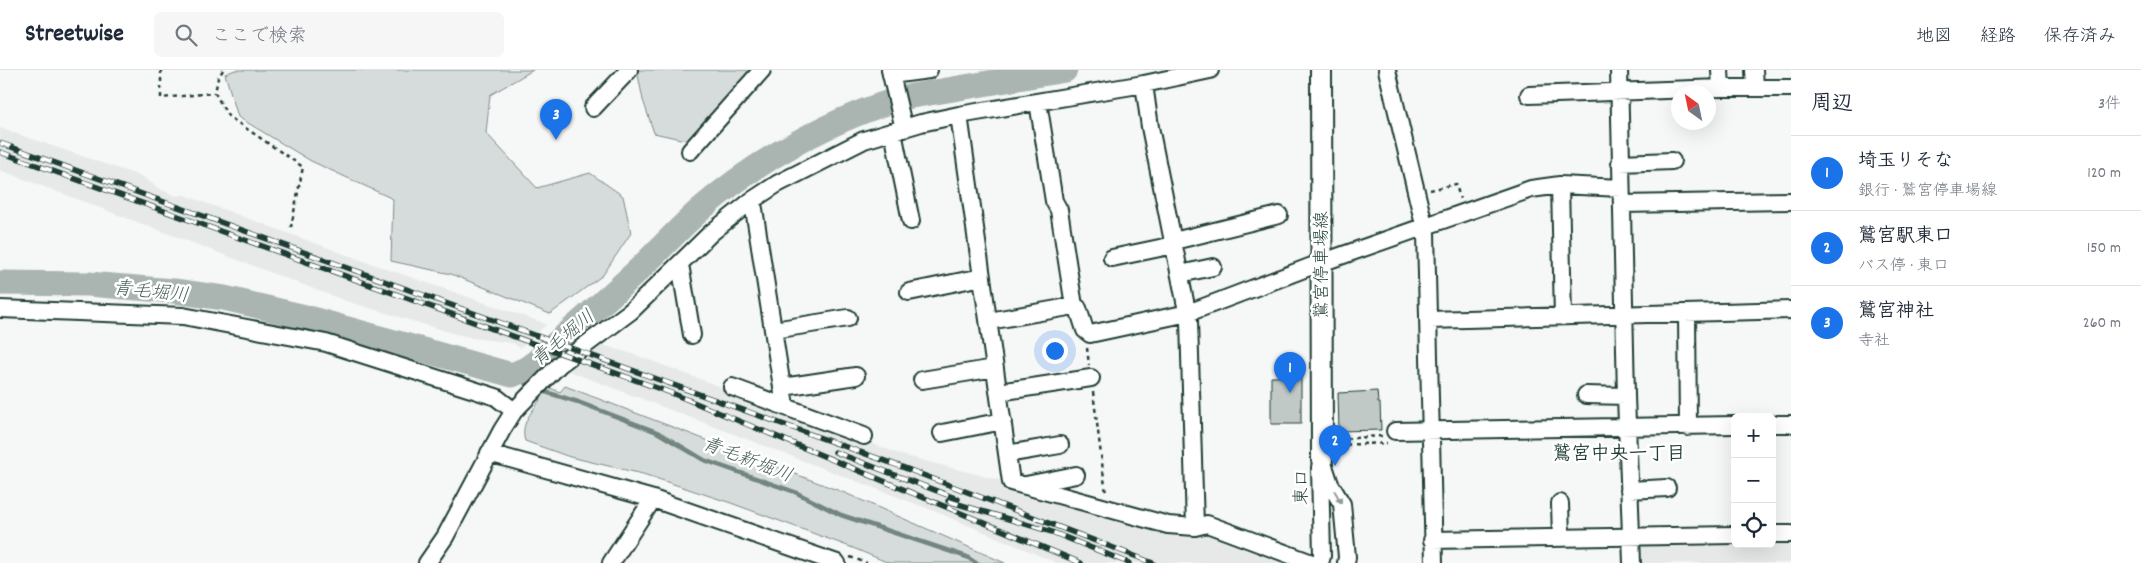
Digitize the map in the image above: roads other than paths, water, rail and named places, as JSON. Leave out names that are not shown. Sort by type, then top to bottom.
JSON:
[{"type":"main road","name":"鷲宮停車場線","points":[[1321,70],[1320,263],[1328,452]]},
{"type":"street","points":[[593,108],[629,70]]},
{"type":"street","points":[[690,151],[762,70]]},
{"type":"street","points":[[911,221],[900,127],[891,75],[929,70]]},
{"type":"street","points":[[426,563],[445,537],[489,453],[520,406],[544,380],[585,343],[643,301],[712,233],[751,201],[791,177],[856,144],[900,127],[959,115],[1144,84],[1210,70]]},
{"type":"street","points":[[1387,70],[1425,226],[1432,431],[1432,540],[1434,563]]},
{"type":"street","points":[[1619,70],[1626,396],[1632,563]]},
{"type":"street","points":[[1720,70],[1721,88]]},
{"type":"street","points":[[1754,70],[1755,87]]},
{"type":"street","points":[[1144,84],[1150,127],[1188,312],[1195,527]]},
{"type":"street","points":[[1529,95],[1755,87],[1791,88]]},
{"type":"street","points":[[1038,102],[1054,201],[1060,210],[1074,306],[1078,308],[1086,333],[1090,334],[1188,312],[1320,263],[1531,189],[1560,185],[1621,188]]},
{"type":"street","points":[[959,115],[1011,482],[1168,525],[1195,527],[1207,524],[1312,563]]},
{"type":"street","points":[[1620,163],[1672,161]]},
{"type":"street","points":[[1560,185],[1563,317]]},
{"type":"street","points":[[751,201],[754,209],[785,406]]},
{"type":"street","points":[[1622,204],[1791,201]]},
{"type":"street","points":[[1112,258],[1280,215]]},
{"type":"street","points":[[679,265],[692,335]]},
{"type":"street","points":[[1180,274],[1213,267]]},
{"type":"street","points":[[909,292],[982,277]]},
{"type":"street","points":[[989,321],[1074,306]]},
{"type":"street","points":[[0,309],[183,316],[326,342],[520,406]]},
{"type":"street","points":[[1429,320],[1791,310]]},
{"type":"street","points":[[1687,314],[1688,427]]},
{"type":"street","points":[[774,330],[848,318]]},
{"type":"street","points":[[922,380],[995,368]]},
{"type":"street","points":[[783,387],[856,376]]},
{"type":"street","points":[[998,392],[1091,378]]},
{"type":"street","points":[[732,387],[864,436]]},
{"type":"street","points":[[1586,395],[1626,396]]},
{"type":"street","points":[[942,433],[1002,421]]},
{"type":"street","points":[[1776,424],[1791,424]]},
{"type":"street","points":[[1391,437],[1432,431],[1731,425]]},
{"type":"street","points":[[1007,454],[1060,445]]},
{"type":"street","name":"東口","points":[[1328,452],[1330,484],[1342,504],[1346,536],[1346,563]]},
{"type":"street","name":"東口","points":[[1320,563],[1319,470],[1328,452]]},
{"type":"street","points":[[489,453],[653,499],[804,557],[837,563]]},
{"type":"street","points":[[1024,486],[1076,475]]},
{"type":"street","points":[[1629,490],[1667,488]]},
{"type":"street","points":[[611,563],[653,499]]},
{"type":"street","points":[[1560,503],[1561,538]]},
{"type":"street","points":[[1776,534],[1791,534]]},
{"type":"street","points":[[1432,540],[1731,535]]},
{"type":"street","points":[[1321,538],[1326,546],[1331,548],[1340,546],[1346,536]]},
{"type":"waterway","name":"青毛堀川","points":[[0,283],[88,284],[174,291],[224,298],[305,317],[512,375],[526,369],[537,361],[633,275],[692,217],[723,191],[772,157],[798,142],[852,116],[906,97],[1065,70]]},
{"type":"waterway","name":"青毛新堀川","points":[[512,375],[532,387]]},
{"type":"waterway","name":"青毛新堀川","points":[[539,390],[578,402],[657,432],[704,460],[795,492],[841,515],[967,557],[976,563]]},
{"type":"railway","points":[[0,143],[902,467],[1153,563]]},
{"type":"railway","points":[[0,152],[674,394],[1081,563]]},
{"type":"railway","points":[[835,452],[958,499]]},
{"type":"railway","points":[[948,501],[1052,532],[1129,563]]},
{"type":"place","name":"鷲宮神社","points":[[556,140]]},
{"type":"place","name":"埼玉りそな","points":[[1290,393]]},
{"type":"place","name":"鷲宮駅東口","points":[[1335,466]]},
{"type":"district","name":"鷲宮中央一丁目","points":[[1619,452]]}]
